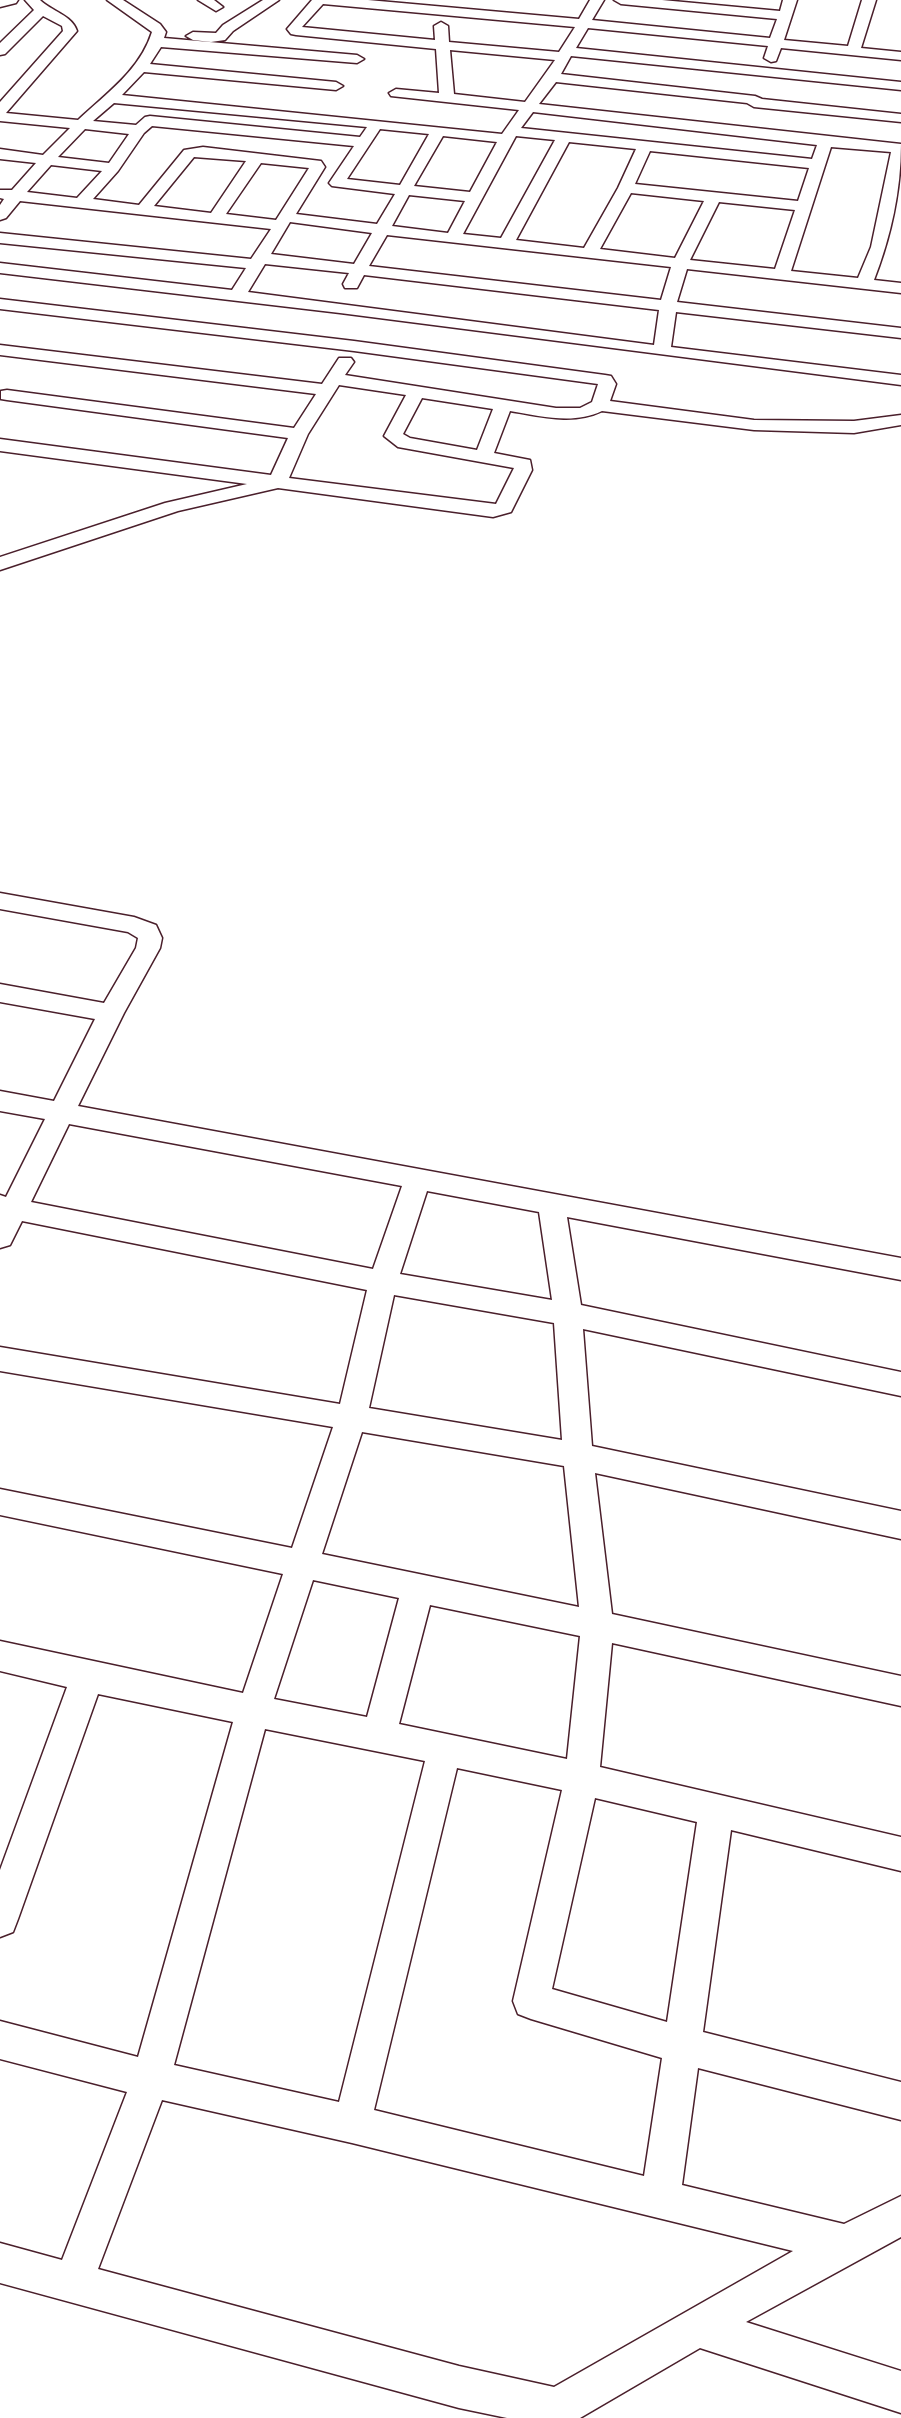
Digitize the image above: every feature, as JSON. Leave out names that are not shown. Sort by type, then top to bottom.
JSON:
[{"type":"street","points":[[0,3],[11,0]]},
{"type":"street","points":[[0,215],[8,195],[48,160],[82,124],[111,98],[139,68],[158,37],[155,27],[114,0]]},
{"type":"street","points":[[158,37],[217,38],[228,28],[272,0]]},
{"type":"street","points":[[901,56],[511,16],[441,3],[319,0],[294,29],[296,31],[376,39],[565,54],[759,90],[866,114],[901,118]]},
{"type":"street","points":[[511,16],[521,0]]},
{"type":"street","points":[[453,238],[509,135],[552,77],[597,0]]},
{"type":"street","points":[[621,0],[785,16]]},
{"type":"street","points":[[724,154],[759,90],[790,0]]},
{"type":"street","points":[[853,50],[869,0]]},
{"type":"street","points":[[0,51],[37,3],[68,24],[70,31],[0,111]]},
{"type":"street","points":[[441,3],[447,98]]},
{"type":"street","points":[[158,37],[357,60]]},
{"type":"street","points":[[318,118],[336,86],[376,39]]},
{"type":"street","points":[[139,68],[336,86]]},
{"type":"street","points":[[552,77],[759,90],[878,84],[901,86]]},
{"type":"street","points":[[856,144],[878,84]]},
{"type":"street","points":[[396,93],[529,107],[737,133],[900,149],[886,248],[864,284]]},
{"type":"street","points":[[111,98],[438,131],[564,137],[817,164]]},
{"type":"street","points":[[81,203],[113,168],[144,126],[169,103]]},
{"type":"street","points":[[0,117],[363,142]]},
{"type":"street","points":[[337,183],[377,124]]},
{"type":"street","points":[[340,308],[358,270],[438,131]]},
{"type":"street","points":[[506,244],[564,137]]},
{"type":"street","points":[[781,275],[825,141]]},
{"type":"street","points":[[590,252],[626,188],[645,146]]},
{"type":"street","points":[[143,210],[189,152],[316,164],[317,167],[237,296]]},
{"type":"street","points":[[0,154],[113,168]]},
{"type":"street","points":[[215,218],[257,157]]},
{"type":"street","points":[[308,181],[474,197]]},
{"type":"street","points":[[626,188],[804,206]]},
{"type":"street","points":[[8,195],[215,218],[283,221],[381,229],[901,288]]},
{"type":"street","points":[[662,351],[668,306],[681,262],[714,196]]},
{"type":"street","points":[[0,238],[358,270],[901,333]]},
{"type":"street","points":[[0,268],[340,308],[662,351],[901,380]]},
{"type":"street","points":[[754,315],[763,273]]},
{"type":"street","points":[[0,304],[354,346],[605,380],[607,384],[600,405]]},
{"type":"street","points":[[278,482],[299,434],[354,346]]},
{"type":"street","points":[[0,350],[18,381],[299,434]]},
{"type":"street","points":[[18,381],[332,384],[418,391],[571,414],[583,412],[600,405],[754,425],[854,427],[901,420]]},
{"type":"street","points":[[0,445],[501,510],[506,505],[524,467],[523,464],[405,443],[396,440],[392,436],[418,391]]},
{"type":"street","points":[[484,456],[504,404]]},
{"type":"street","points":[[0,564],[172,507],[278,482]]},
{"type":"street","points":[[0,901],[134,925],[147,931],[150,938],[148,948],[111,1013],[62,1113],[7,1208],[0,1237]]},
{"type":"street","points":[[0,992],[111,1013]]},
{"type":"street","points":[[0,1101],[551,1202],[901,1269]]},
{"type":"street","points":[[74,2283],[151,2079],[254,1712],[304,1566],[352,1416],[383,1282],[418,1178]]},
{"type":"street","points":[[551,1202],[568,1314],[578,1456],[597,1625],[582,1778],[531,2001],[680,2045],[901,2101]]},
{"type":"street","points":[[7,1208],[383,1282],[568,1314],[901,1384]]},
{"type":"street","points":[[0,1359],[352,1416],[578,1456],[901,1525]]},
{"type":"street","points":[[0,1502],[597,1625],[901,1691]]},
{"type":"street","points":[[379,1736],[418,1589]]},
{"type":"street","points":[[0,1656],[87,1677],[582,1778],[716,1812],[901,1854]]},
{"type":"street","points":[[0,1919],[87,1677]]},
{"type":"street","points":[[352,2124],[445,1749]]},
{"type":"street","points":[[660,2199],[680,2045],[716,1812]]},
{"type":"street","points":[[0,2040],[151,2079],[352,2124],[845,2244]]},
{"type":"street","points":[[0,2263],[459,2386],[551,2413],[845,2244],[901,2216]]},
{"type":"street","points":[[698,2327],[901,2392]]}]
